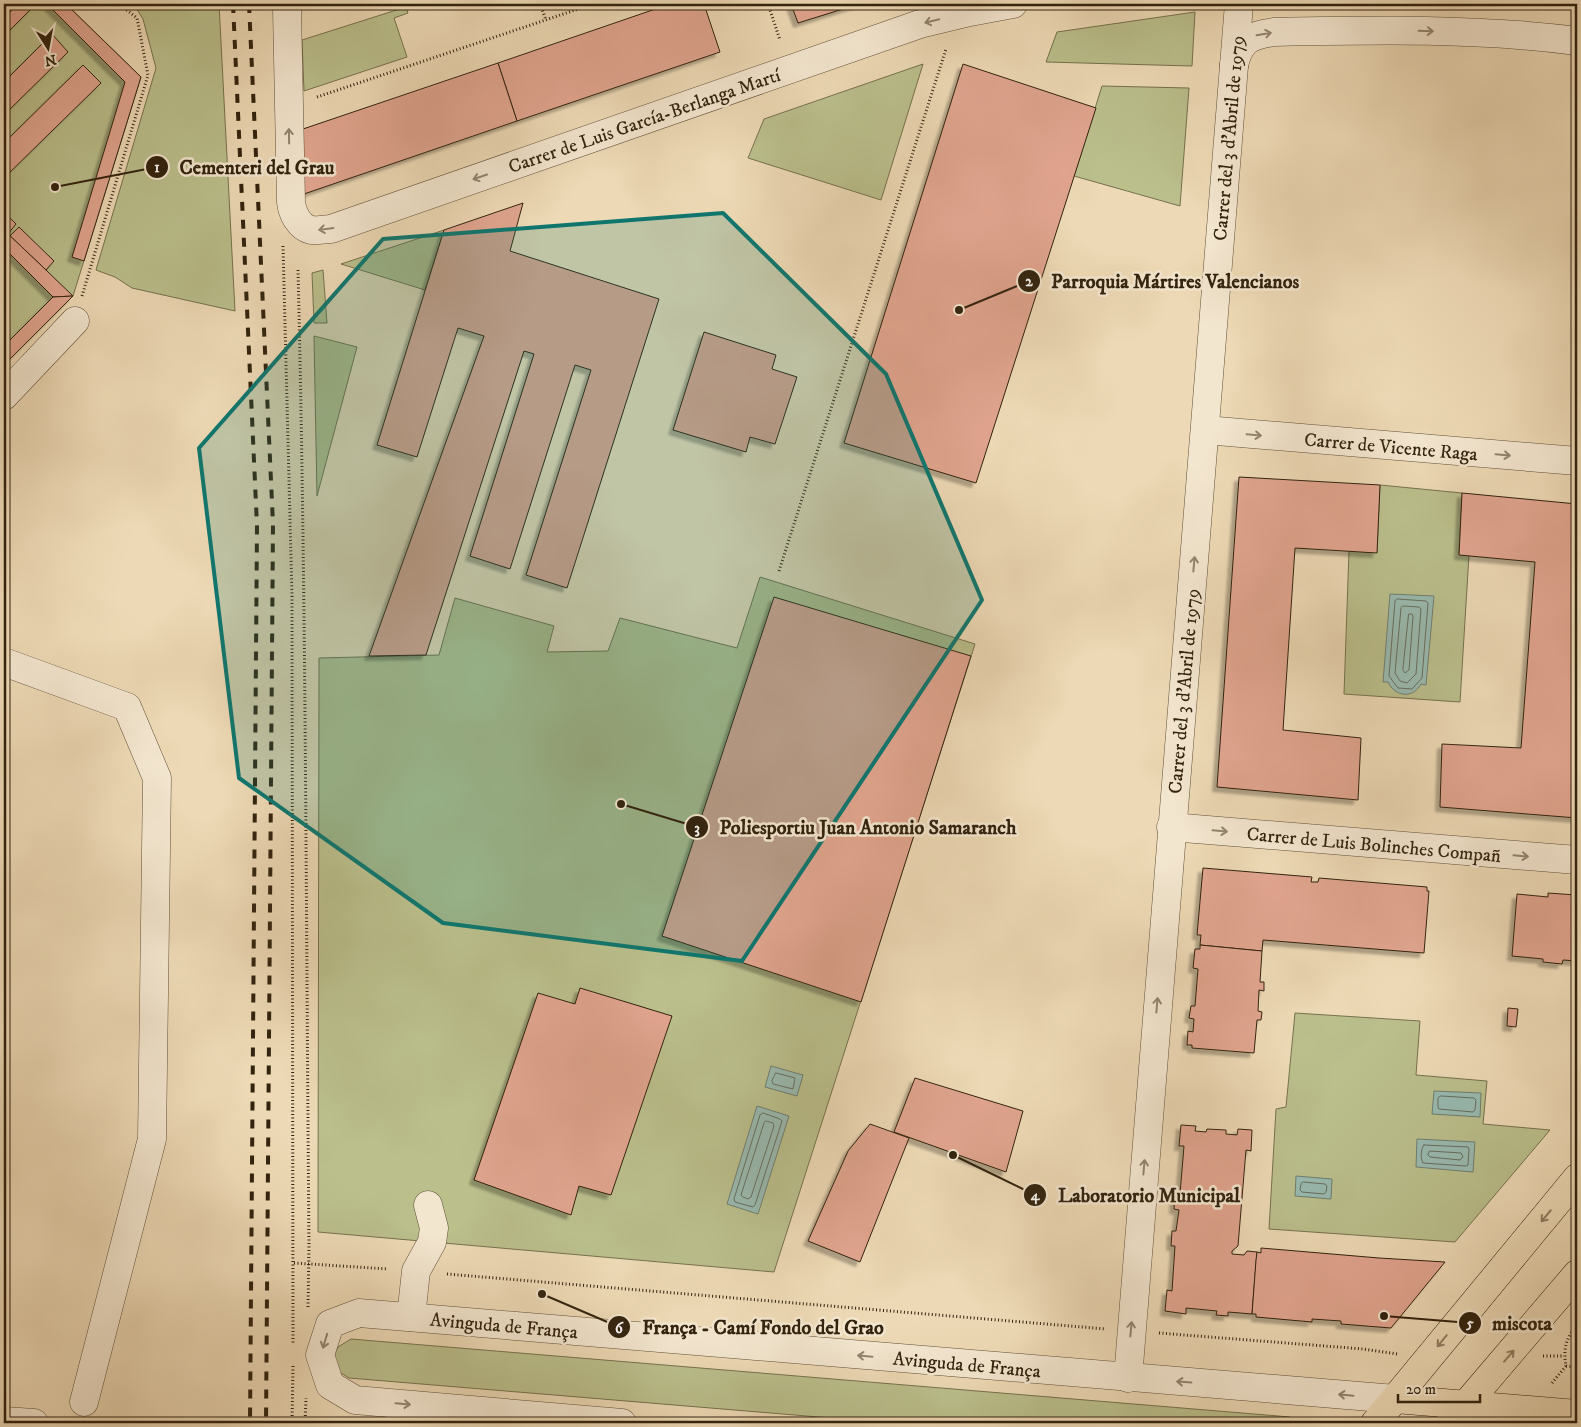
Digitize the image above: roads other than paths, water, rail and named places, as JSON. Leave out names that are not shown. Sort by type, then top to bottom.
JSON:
[{"type":"main road","points":[[1375,1423],[1577,1178]]},
{"type":"main road","points":[[1458,1414],[1511,1354],[1577,1274]]},
{"type":"main road","name":"Avinguda de França","points":[[1395,1399],[1458,1414],[1577,1414]]},
{"type":"street","name":"Carrer de Luis García-Berlanga Martí","points":[[289,4],[292,212],[303,226],[312,230],[331,229],[920,24],[1013,4]]},
{"type":"street","name":"Carrer del 3 d'Abril de 1979","points":[[1128,1378],[1238,4]]},
{"type":"street","points":[[1234,66],[1238,50],[1246,40],[1259,34],[1274,32],[1407,31],[1483,33],[1577,41]]},
{"type":"street","points":[[4,396],[75,321]]},
{"type":"street","name":"Carrer de Vicente Raga","points":[[1205,430],[1577,462]]},
{"type":"street","points":[[4,662],[127,707],[157,778],[152,1140],[84,1402]]},
{"type":"street","name":"Carrer de Luis Bolinches Compañ","points":[[1171,827],[1577,860]]},
{"type":"street","points":[[411,1317],[416,1271],[432,1242],[434,1228],[428,1205]]},
{"type":"street","name":"Avinguda de França","points":[[622,1423],[355,1400],[330,1385],[320,1355],[330,1324],[359,1314],[1395,1399]]},
{"type":"street","points":[[4,1421],[34,1423]]},
{"type":"water","points":[[1390,594],[1434,596],[1426,685],[1421,684],[1418,689],[1409,694],[1399,693],[1388,682],[1383,682]]},
{"type":"water","points":[[771,1066],[803,1075],[797,1096],[765,1087]]},
{"type":"water","points":[[1434,1091],[1481,1093],[1480,1117],[1432,1114]]},
{"type":"water","points":[[757,1106],[789,1116],[758,1214],[727,1204]]},
{"type":"water","points":[[1417,1139],[1475,1142],[1473,1172],[1416,1167]]},
{"type":"water","points":[[1296,1176],[1332,1179],[1331,1199],[1295,1196]]},
{"type":"railway","points":[[233,4],[257,526],[250,1423]]},
{"type":"railway","points":[[249,4],[273,524],[266,1423]]},
{"type":"place","name":"Cementeri del Grau","points":[[55,187]]},
{"type":"place","name":"Parroquia Mártires Valencianos","points":[[959,310]]},
{"type":"place","name":"Poliesportiu Juan Antonio Samaranch","points":[[621,804]]},
{"type":"place","name":"Laboratorio Municipal","points":[[953,1155]]},
{"type":"place","name":"França - Camí Fondo del Grao","points":[[542,1294]]},
{"type":"place","name":"miscota","points":[[1384,1316]]}]
